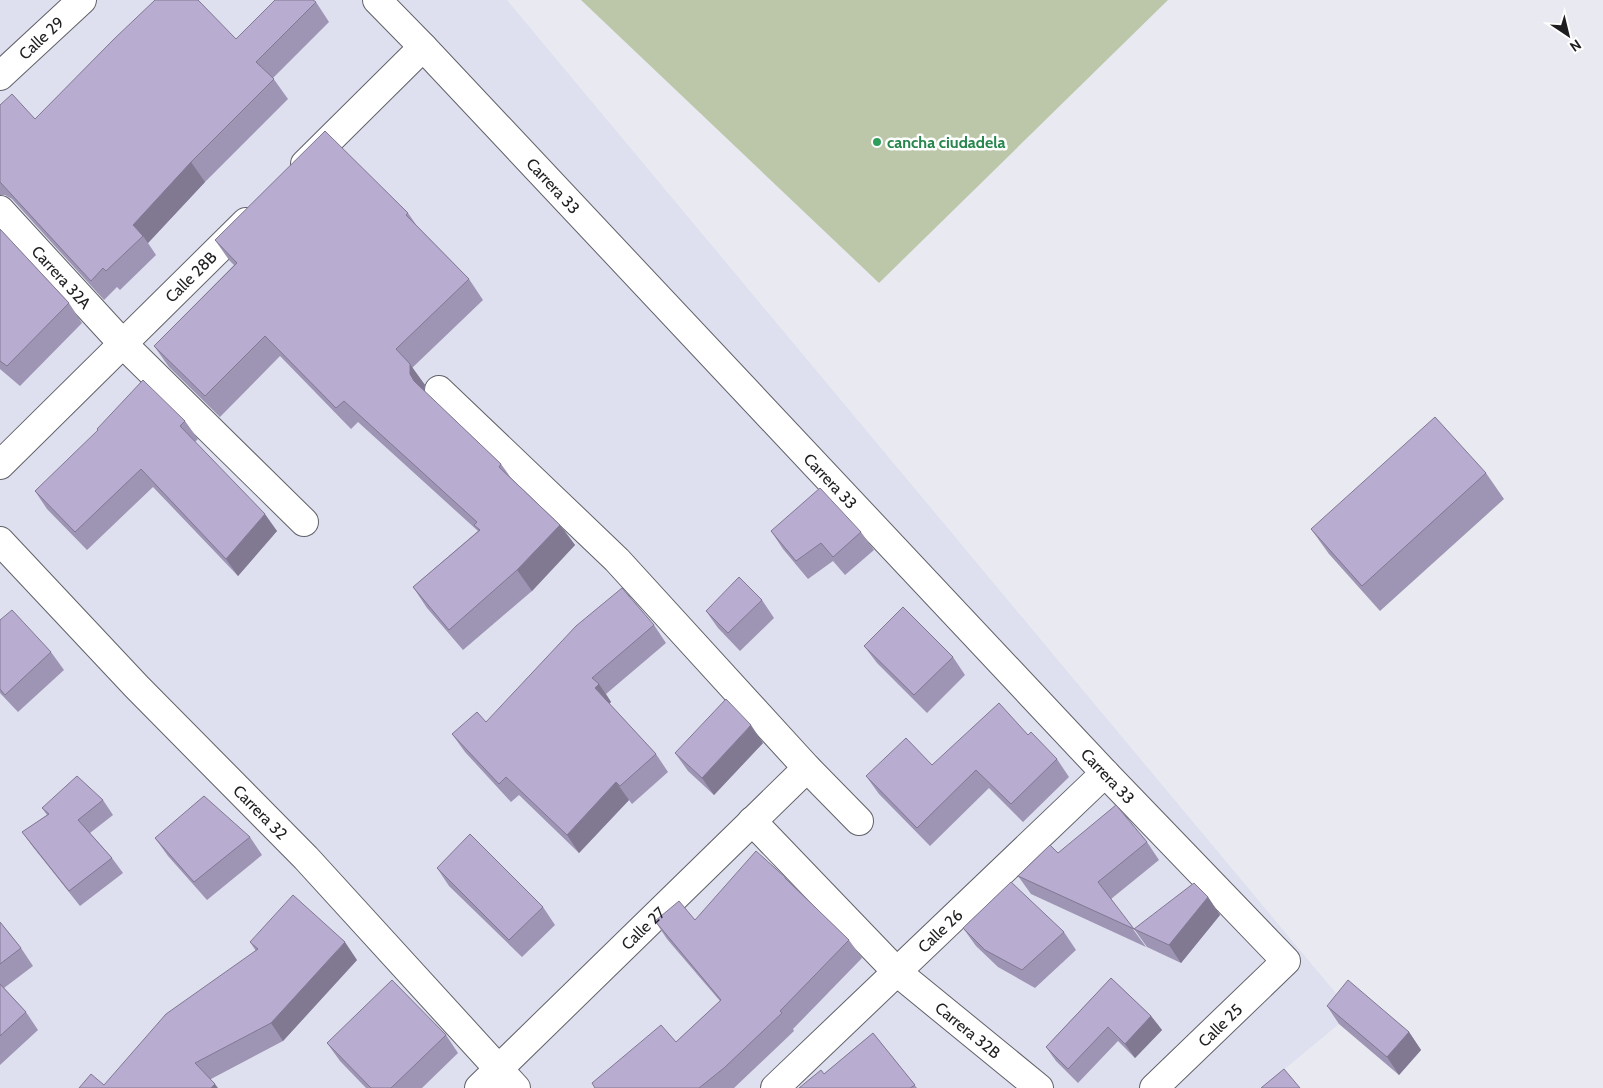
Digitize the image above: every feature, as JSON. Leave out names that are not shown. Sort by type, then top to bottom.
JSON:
[{"type":"street","name":"Calle 29","points":[[0,76],[82,0]]},
{"type":"street","name":"Carrera 33","points":[[377,0],[1105,773],[1286,961]]},
{"type":"street","points":[[291,178],[423,47]]},
{"type":"street","name":"Calle 28B","points":[[0,465],[263,206]]},
{"type":"street","name":"Carrera 32A","points":[[0,210],[123,344],[304,522]]},
{"type":"street","points":[[439,390],[617,560],[807,768],[859,821]]},
{"type":"street","name":"Carrera 32","points":[[0,541],[137,686],[306,858],[497,1082]]},
{"type":"street","name":"Calle 27","points":[[497,1082],[752,821],[807,768]]},
{"type":"street","name":"Calle 26","points":[[775,1088],[1105,773]]},
{"type":"street","name":"Carrera 32B","points":[[752,821],[897,972],[1038,1088]]},
{"type":"street","name":"Calle 25","points":[[1154,1088],[1286,961]]},
{"type":"shaded area","points":[[0,0],[507,0],[1350,1010],[1339,1024],[1262,1088],[0,1088]]},
{"type":"green space","name":"cancha ciudadela","points":[[581,0],[1168,0],[879,283]]},
{"type":"building","points":[[155,0],[198,0],[236,39],[275,0],[313,0],[316,2],[256,62],[274,79],[191,162],[133,225],[143,236],[106,271],[103,268],[91,281],[0,182],[0,105],[12,94],[35,119]]},
{"type":"building","points":[[325,131],[408,213],[406,215],[469,279],[396,349],[410,364],[410,374],[414,381],[501,464],[499,467],[560,525],[517,570],[449,630],[413,587],[480,530],[474,525],[477,522],[344,401],[336,408],[265,336],[205,396],[154,346],[237,263],[215,240]]},
{"type":"building","points":[[0,229],[69,303],[7,366],[0,361]]},
{"type":"building","points":[[143,380],[185,421],[180,426],[265,514],[226,559],[141,469],[75,532],[35,491],[98,430]]},
{"type":"building","points":[[1435,417],[1486,473],[1362,586],[1311,529]]},
{"type":"building","points":[[820,488],[861,532],[833,557],[821,543],[796,561],[771,531]]},
{"type":"building","points":[[739,577],[762,600],[728,633],[706,611]]},
{"type":"building","points":[[622,588],[654,625],[592,678],[599,684],[595,688],[656,754],[620,786],[616,782],[567,835],[506,777],[499,784],[452,734],[477,712],[486,722],[576,626]]},
{"type":"building","points":[[903,607],[953,657],[914,695],[864,646]]},
{"type":"building","points":[[12,610],[51,652],[5,695],[0,689],[0,620]]},
{"type":"building","points":[[726,699],[751,725],[702,778],[675,753]]},
{"type":"building","points":[[999,703],[1028,735],[1031,732],[1057,759],[1011,804],[976,770],[917,828],[866,776],[906,738],[932,765]]},
{"type":"building","points":[[77,776],[103,800],[78,820],[112,858],[69,891],[22,832],[49,814],[42,808]]},
{"type":"building","points":[[204,796],[250,837],[194,882],[155,838]]},
{"type":"building","points":[[1116,805],[1147,842],[1098,882],[1134,929],[1018,876],[1050,845],[1058,853]]},
{"type":"building","points":[[470,834],[543,907],[509,940],[437,868]]},
{"type":"building","points":[[756,851],[849,940],[780,1011],[782,1013],[724,1068],[699,1088],[595,1088],[592,1083],[661,1025],[676,1042],[721,1000],[655,921],[679,901],[695,920]]},
{"type":"building","points":[[1011,882],[1064,932],[1022,970],[985,950],[963,928]]},
{"type":"building","points":[[1194,883],[1208,897],[1169,945],[1134,929]]},
{"type":"building","points":[[293,895],[345,942],[271,1023],[195,1063],[215,1084],[211,1088],[79,1088],[91,1074],[104,1085],[166,1014],[258,949],[250,942]]},
{"type":"building","points":[[0,922],[21,948],[0,964]]},
{"type":"building","points":[[1111,978],[1151,1016],[1125,1044],[1108,1027],[1068,1069],[1046,1047]]},
{"type":"building","points":[[392,980],[446,1035],[391,1088],[371,1088],[327,1043]]},
{"type":"building","points":[[1348,980],[1409,1032],[1387,1057],[1327,1006]]},
{"type":"building","points":[[0,984],[26,1012],[0,1036]]},
{"type":"building","points":[[873,1033],[915,1085],[910,1088],[799,1088],[821,1070],[824,1074]]},
{"type":"building","points":[[1284,1069],[1300,1088],[1261,1088]]},
{"type":"place","name":"cancha ciudadela","points":[[877,142]]}]
